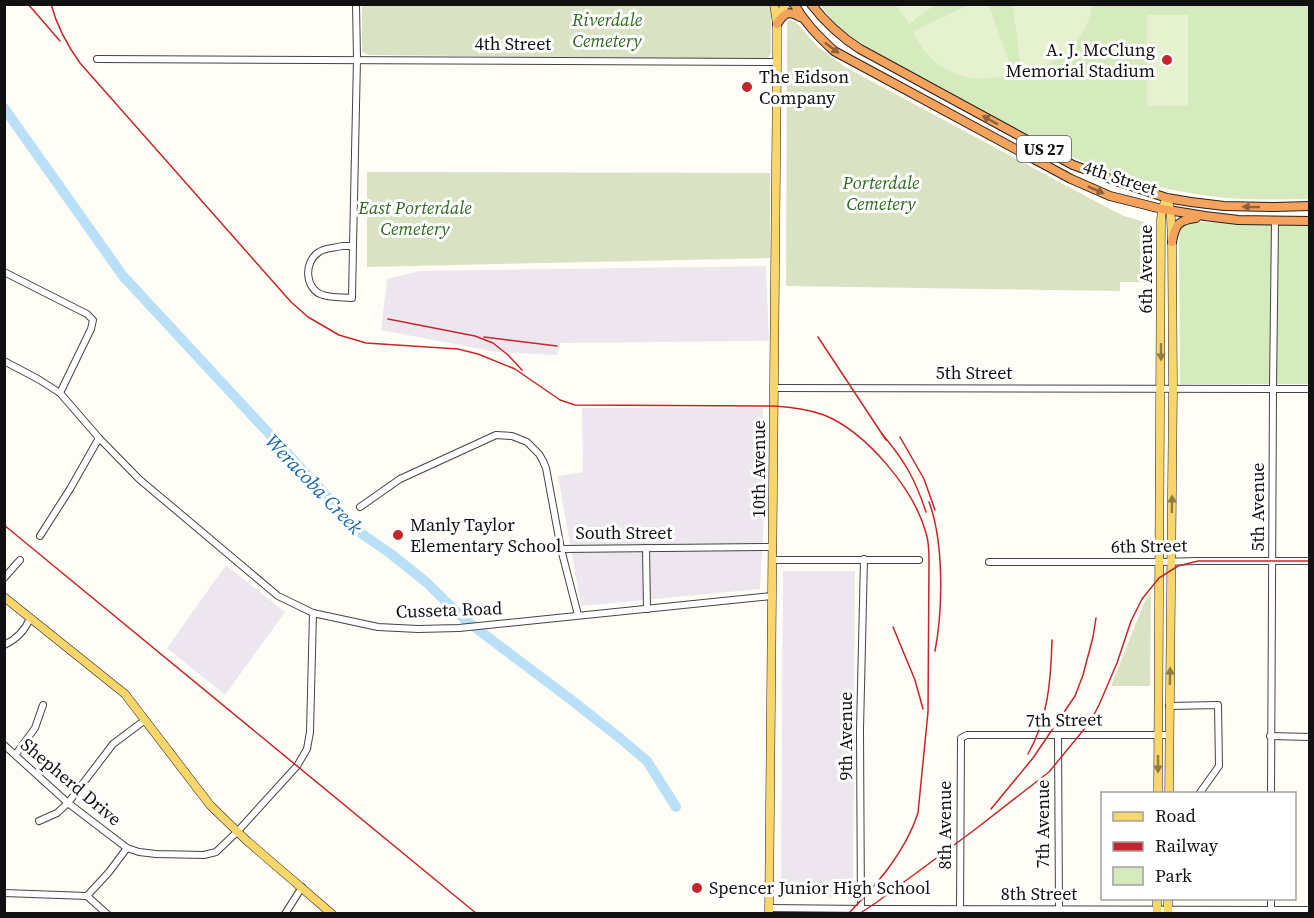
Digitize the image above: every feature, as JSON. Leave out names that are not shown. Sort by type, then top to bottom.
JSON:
[{"type":"highway","name":"4th Street","points":[[794,4],[803,19],[834,51],[1071,179],[1110,196],[1167,210],[1205,216],[1238,220],[1310,221]]},
{"type":"highway","name":"4th Street","points":[[811,4],[845,40],[1072,165],[1167,198],[1224,206],[1310,206]]},
{"type":"highway","points":[[777,24],[782,16],[788,13],[803,19]]},
{"type":"highway","points":[[1172,242],[1179,223],[1205,216]]},
{"type":"main road","name":"10th Avenue","points":[[769,911],[777,62],[777,24],[774,4]]},
{"type":"main road","name":"10th Avenue","points":[[777,24],[779,15],[786,4]]},
{"type":"main road","name":"6th Avenue","points":[[1167,198],[1172,242],[1173,388],[1169,792]]},
{"type":"main road","name":"6th Avenue","points":[[1158,792],[1161,220],[1167,210]]},
{"type":"main road","points":[[4,597],[125,694],[210,805],[237,832],[332,914]]},
{"type":"street","points":[[352,246],[319,252],[310,261],[307,273],[312,287],[322,295],[352,298],[356,4]]},
{"type":"street","name":"4th Street","points":[[97,59],[777,62]]},
{"type":"street","name":"5th Avenue","points":[[1270,792],[1275,221]]},
{"type":"street","points":[[4,272],[87,314],[93,320],[91,329],[60,393]]},
{"type":"street","name":"Cusseta Road","points":[[4,362],[60,393],[99,438],[139,478],[278,596],[313,613],[378,627],[459,628],[772,596]]},
{"type":"street","name":"5th Street","points":[[775,388],[1273,389]]},
{"type":"street","points":[[1273,389],[1310,389]]},
{"type":"street","name":"South Street","points":[[360,507],[400,479],[496,435],[504,434],[527,442],[543,461],[561,549],[773,548]]},
{"type":"street","points":[[40,536],[99,438]]},
{"type":"street","points":[[646,548],[647,609]]},
{"type":"street","points":[[561,549],[578,615]]},
{"type":"street","name":"9th Avenue","points":[[861,911],[860,729],[864,559]]},
{"type":"street","points":[[4,578],[20,560]]},
{"type":"street","points":[[773,560],[919,560]]},
{"type":"street","name":"6th Street","points":[[989,562],[1310,561]]},
{"type":"street","name":"Shepherd Drive","points":[[4,745],[68,803],[127,848],[156,855],[204,855],[216,852],[295,768],[307,749],[310,732],[313,613]]},
{"type":"street","points":[[4,645],[16,640],[30,618]]},
{"type":"street","points":[[16,754],[35,728],[43,705]]},
{"type":"street","points":[[1169,706],[1218,705],[1219,766],[1200,792]]},
{"type":"street","points":[[39,821],[57,813],[68,803],[112,744],[146,720]]},
{"type":"street","name":"7th Street","points":[[961,738],[967,735],[1169,735]]},
{"type":"street","name":"7th Avenue","points":[[1058,735],[1059,911]]},
{"type":"street","points":[[1270,736],[1310,737]]},
{"type":"street","name":"8th Avenue","points":[[960,911],[961,738]]},
{"type":"street","points":[[87,896],[127,848]]},
{"type":"street","points":[[285,914],[302,887]]},
{"type":"street","points":[[4,893],[87,896],[106,914]]},
{"type":"street","name":"8th Street","points":[[769,911],[1271,912],[1310,910]]},
{"type":"shaded area","points":[[766,266],[769,341],[561,343],[557,355],[496,352],[381,330],[387,279],[419,271]]},
{"type":"shaded area","points":[[582,408],[763,408],[764,519],[760,589],[581,606],[558,476],[583,472]]},
{"type":"shaded area","points":[[226,565],[285,612],[225,695],[167,648]]},
{"type":"shaded area","points":[[783,571],[855,571],[853,897],[781,896]]},
{"type":"green space","points":[[1092,4],[1084,30],[1068,51],[1047,65],[1021,71],[1013,5]]},
{"type":"green space","name":"Riverdale Cemetery","points":[[362,5],[771,5],[771,54],[767,59],[369,55],[362,52]]},
{"type":"green space","points":[[820,5],[1309,5],[1309,199],[1222,198],[1150,185],[1105,171],[1034,139],[874,51],[837,25]]},
{"type":"green space","points":[[896,5],[935,5],[909,24]]},
{"type":"green space","points":[[969,5],[989,5],[1013,73],[982,79],[954,73],[930,57],[920,45],[913,31]]},
{"type":"green space","points":[[1147,15],[1188,15],[1188,106],[1147,106]]},
{"type":"green space","name":"Porterdale Cemetery","points":[[790,20],[796,22],[818,47],[845,67],[1110,209],[1151,224],[1150,282],[1120,282],[1120,291],[786,286],[787,23]]},
{"type":"green space","name":"East Porterdale Cemetery","points":[[367,172],[770,173],[770,258],[367,267]]},
{"type":"green space","points":[[1198,222],[1309,225],[1309,384],[1180,384],[1179,233],[1181,227]]},
{"type":"green space","points":[[1151,592],[1150,686],[1111,686],[1144,603]]},
{"type":"waterway","name":"Weracoba Creek","points":[[4,108],[123,276],[337,507],[352,527],[391,554],[426,582],[464,619],[574,702],[647,761],[676,807]]},
{"type":"railway","points":[[28,4],[60,41]]},
{"type":"railway","points":[[51,4],[63,35],[80,63],[291,302],[308,317],[339,335],[366,343],[458,349],[478,354],[515,369],[560,400],[575,405],[774,406],[812,411],[840,423],[872,448],[911,498],[928,540],[928,712],[918,813],[898,855],[848,914]]},
{"type":"railway","points":[[388,319],[475,336],[493,343],[522,370]]},
{"type":"railway","points":[[484,337],[557,346]]},
{"type":"railway","points":[[818,337],[886,440]]},
{"type":"railway","points":[[882,434],[908,471],[926,512]]},
{"type":"railway","points":[[900,437],[924,479],[935,510]]},
{"type":"railway","points":[[929,502],[937,536],[941,576],[940,616],[935,651]]},
{"type":"railway","points":[[4,525],[477,914]]},
{"type":"railway","points":[[859,914],[1049,772],[1090,722],[1117,663],[1131,621],[1142,599],[1159,578],[1178,566],[1198,561],[1310,561]]},
{"type":"railway","points":[[991,809],[1033,758],[1075,696],[1083,675],[1096,618]]},
{"type":"railway","points":[[893,627],[915,680],[923,709]]},
{"type":"railway","points":[[1028,754],[1040,727],[1047,699],[1052,640]]},
{"type":"place","name":"A. J. McClung Memorial Stadium","points":[[1167,60]]},
{"type":"place","name":"The Eidson Company","points":[[747,87]]},
{"type":"place","name":"Manly Taylor Elementary School","points":[[398,535]]},
{"type":"place","name":"Spencer Junior High School","points":[[697,888]]}]
